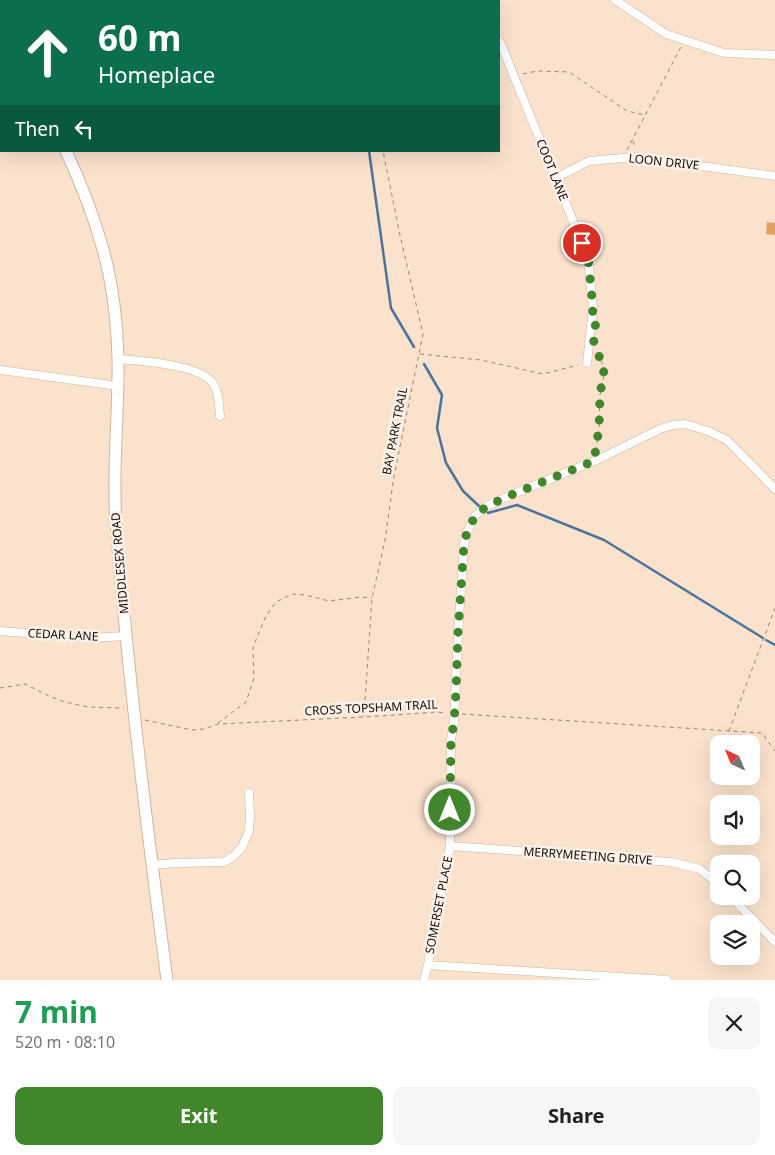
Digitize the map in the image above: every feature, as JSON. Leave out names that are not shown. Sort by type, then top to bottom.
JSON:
[{"type":"main road","name":"MIDDLESEX ROAD","points":[[66,152],[102,244],[110,280],[118,358],[115,458],[116,520],[134,712],[168,980]]},
{"type":"street","points":[[616,0],[666,34],[724,53],[775,55]]},
{"type":"street","name":"COOT LANE","points":[[500,43],[588,258],[593,308],[587,363]]},
{"type":"street","name":"LOON DRIVE","points":[[556,178],[588,161],[634,157],[775,176]]},
{"type":"street","points":[[118,358],[159,363],[197,372],[211,380],[218,396],[220,416]]},
{"type":"street","points":[[0,370],[118,386]]},
{"type":"street","name":"SOMERSET PLACE","points":[[424,980],[450,846],[451,740],[464,544],[467,532],[475,516],[487,506],[502,498],[594,461],[673,425],[685,424],[708,431],[727,440],[775,489]]},
{"type":"street","name":"CEDAR LANE","points":[[0,631],[87,638],[127,636]]},
{"type":"street","points":[[152,865],[224,862],[234,856],[242,847],[249,831],[249,793]]},
{"type":"street","name":"MERRYMEETING DRIVE","points":[[450,846],[670,862],[700,869],[710,877]]},
{"type":"street","points":[[739,905],[775,942]]},
{"type":"street","points":[[428,965],[667,980]]},
{"type":"path","points":[[623,158],[684,40]]},
{"type":"path","points":[[514,77],[527,72],[537,71],[569,72],[627,111],[644,115]]},
{"type":"path","name":"BAY PARK TRAIL","points":[[364,717],[372,598],[385,540],[394,476],[423,334],[383,152]]},
{"type":"path","points":[[594,461],[604,370],[596,346]]},
{"type":"path","points":[[419,354],[480,360],[543,374],[587,363]]},
{"type":"path","points":[[218,724],[246,702],[254,678],[252,647],[266,616],[276,602],[292,594],[329,601],[361,597],[372,598]]},
{"type":"path","points":[[730,731],[775,608]]},
{"type":"path","name":"CROSS TOPSHAM TRAIL","points":[[0,688],[25,684],[65,702],[88,707],[126,708],[146,721],[192,730],[204,729],[218,724],[437,712],[454,717],[762,733],[775,751]]},
{"type":"building","points":[[767,222],[775,223],[775,235],[766,234]]},
{"type":"waterway","points":[[369,152],[391,308],[414,347]]},
{"type":"waterway","points":[[424,364],[442,395],[437,428],[446,463],[463,491],[479,506]]},
{"type":"waterway","points":[[488,513],[517,505],[604,540],[763,638]]},
{"type":"waterway","points":[[766,640],[775,645]]},
{"type":"route","points":[[450,810],[451,740],[456,692],[464,544],[467,532],[475,516],[487,506],[594,461],[604,370],[593,339],[596,322],[592,319],[593,308],[588,258],[582,243]]}]
